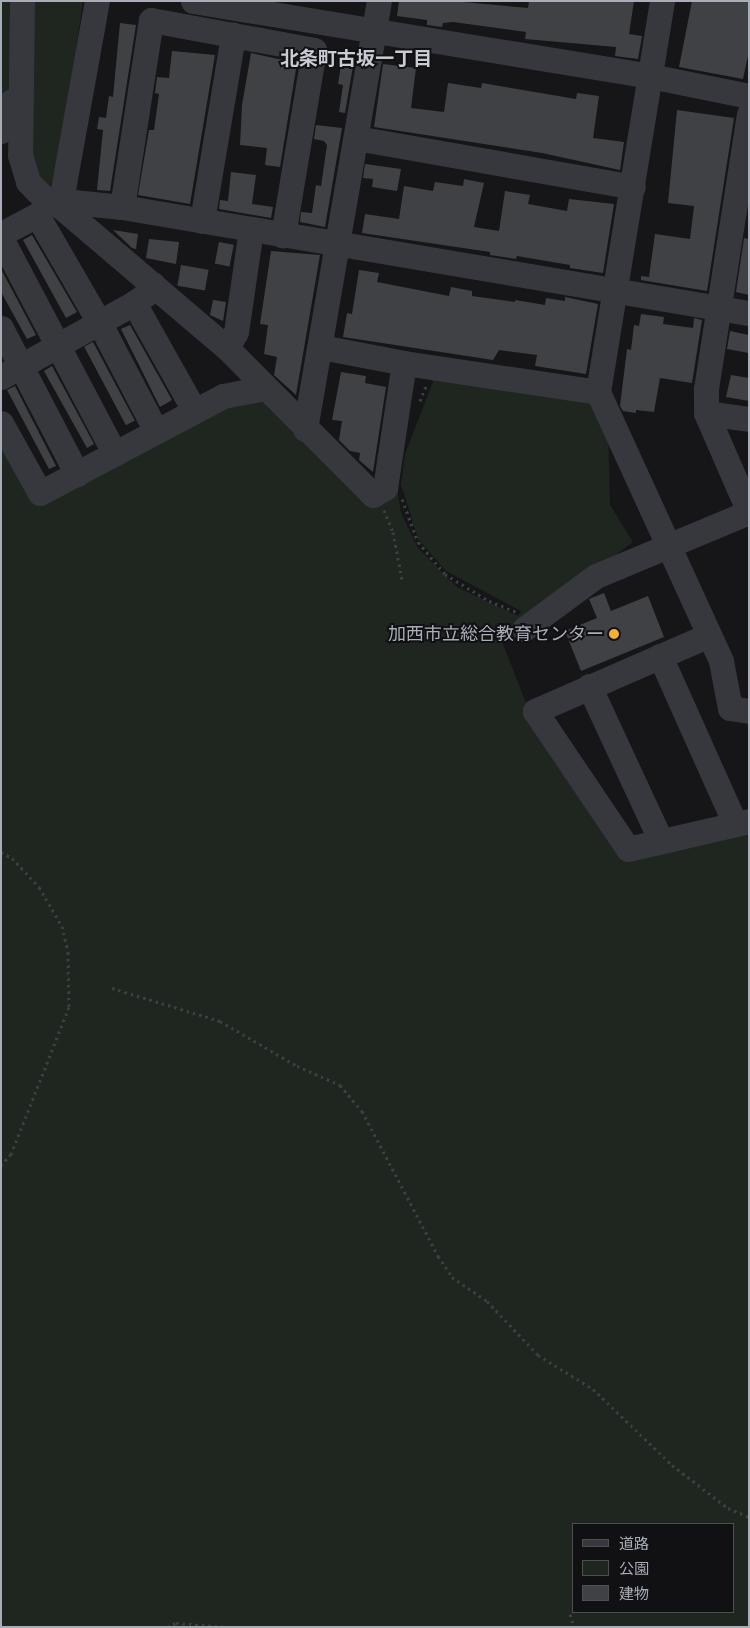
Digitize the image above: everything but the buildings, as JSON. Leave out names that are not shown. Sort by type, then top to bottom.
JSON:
[{"type":"street","points":[[22,1],[20,155],[28,182],[42,196],[60,206],[227,348],[305,430],[373,495],[385,488],[404,363]]},
{"type":"street","points":[[60,206],[97,1]]},
{"type":"street","points":[[193,1],[650,76],[749,96]]},
{"type":"street","points":[[305,430],[321,347],[336,245],[379,1]]},
{"type":"street","points":[[662,1],[616,292],[598,392],[721,661],[730,708],[749,711]]},
{"type":"street","points":[[122,207],[152,20],[314,50],[283,235]]},
{"type":"street","points":[[202,221],[232,35]]},
{"type":"street","points":[[1,131],[11,102],[22,97]]},
{"type":"street","points":[[525,623],[596,576],[666,544],[749,512],[706,413],[706,390],[717,308],[742,205],[749,114]]},
{"type":"street","points":[[356,138],[632,187]]},
{"type":"street","points":[[60,206],[73,202],[122,207],[336,245],[749,313]]},
{"type":"street","points":[[1,234],[37,215],[99,322],[156,431]]},
{"type":"street","points":[[227,348],[236,332],[251,230]]},
{"type":"street","points":[[1,238],[115,454]]},
{"type":"street","points":[[11,371],[134,303],[148,294],[153,284]]},
{"type":"street","points":[[134,303],[194,410]]},
{"type":"street","points":[[1,328],[11,371],[77,474]]},
{"type":"street","points":[[321,347],[404,363],[598,392]]},
{"type":"street","points":[[1,423],[40,493],[223,396],[266,388]]},
{"type":"street","points":[[706,413],[749,419]]},
{"type":"street","points":[[660,656],[742,822],[628,849],[535,711],[589,686],[709,635]]},
{"type":"street","points":[[589,686],[661,841]]},
{"type":"path","points":[[418,407],[433,367]]},
{"type":"path","points":[[400,491],[418,542],[446,574],[525,623]]},
{"type":"path","points":[[373,495],[386,513],[393,532],[402,579]]},
{"type":"path","points":[[1,852],[12,858],[40,887],[62,926],[68,952],[69,1007],[11,1154],[1,1165]]},
{"type":"path","points":[[112,988],[220,1021],[297,1066],[340,1085],[362,1111],[438,1256],[452,1277],[487,1301],[538,1355],[593,1389],[672,1465],[728,1508],[749,1517]]},
{"type":"path","points":[[570,1614],[574,1627]]},
{"type":"path","points":[[167,1627],[176,1623],[226,1627]]},
{"type":"green space","points":[[1,1],[12,1],[10,87],[1,112]]},
{"type":"green space","points":[[30,1],[83,1],[68,108],[51,186],[37,184],[27,152]]},
{"type":"green space","points":[[436,374],[588,398],[608,427],[610,505],[633,542],[501,639],[528,708],[627,862],[697,837],[749,830],[749,1627],[1,1627],[1,446],[35,498],[264,390],[376,490],[397,488],[401,513],[418,548],[457,587],[518,616],[521,611],[446,571],[418,539],[401,484],[405,454]]},
{"type":"place","name":"加西市立総合教育センター","points":[[614,634]]},
{"type":"district","name":"北条町古坂一丁目","points":[[356,59]]}]
